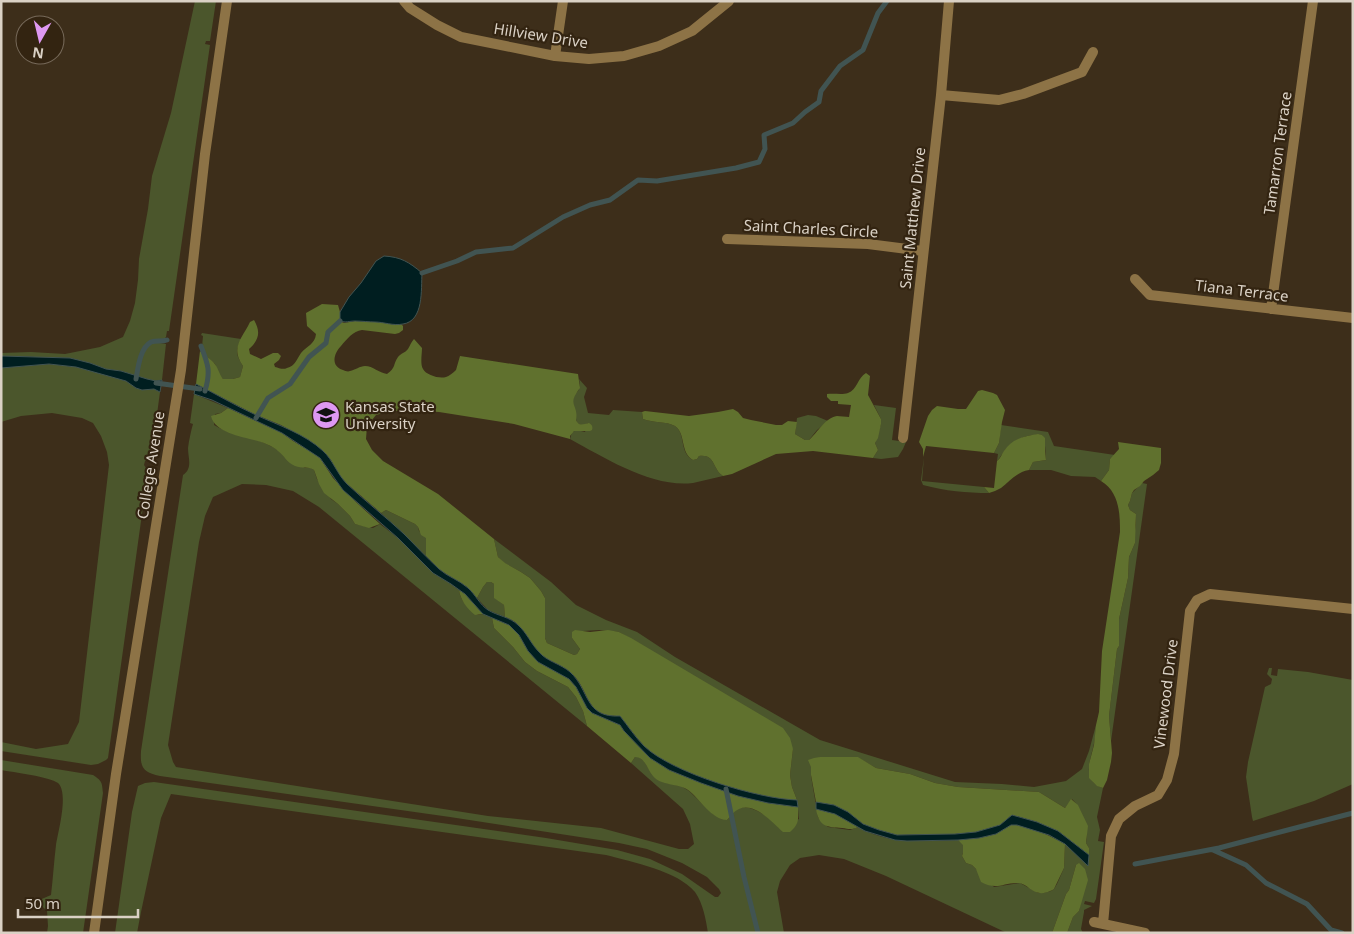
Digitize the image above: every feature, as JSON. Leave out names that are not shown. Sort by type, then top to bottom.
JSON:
[{"type":"street","name":"College Avenue","points":[[94,933],[116,774],[181,370],[205,154],[227,1]]},
{"type":"street","name":"Hillview Drive","points":[[404,1],[410,8],[437,25],[461,36],[555,56],[589,59],[624,56],[659,46],[692,31],[729,1]]},
{"type":"street","points":[[555,56],[563,1]]},
{"type":"street","name":"Saint Matthew Drive","points":[[903,438],[941,95],[949,1]]},
{"type":"street","name":"Tamarron Terrace","points":[[1271,309],[1313,1]]},
{"type":"street","points":[[941,95],[999,100],[1023,94],[1082,72],[1093,52]]},
{"type":"street","name":"Saint Charles Circle","points":[[727,239],[868,244],[923,250]]},
{"type":"street","name":"Tiana Terrace","points":[[1135,279],[1150,295],[1353,318]]},
{"type":"street","name":"Vinewood Drive","points":[[1145,933],[1099,923],[1111,836],[1119,819],[1135,806],[1158,795],[1167,780],[1174,754],[1190,611],[1197,600],[1210,594],[1353,609]]},
{"type":"green space","points":[[195,1],[216,1],[210,41],[206,41],[205,44],[210,45],[169,331],[167,331],[166,337],[163,340],[153,340],[153,342],[166,344],[162,380],[147,379],[70,358],[1,356],[1,353],[31,352],[65,354],[100,347],[123,337],[135,303],[139,259],[152,176],[171,113]]},
{"type":"green space","points":[[322,304],[338,305],[340,321],[344,323],[355,321],[382,322],[401,324],[403,326],[403,330],[395,334],[362,330],[353,334],[339,349],[334,359],[336,366],[346,371],[365,366],[387,374],[393,368],[396,359],[407,350],[414,339],[422,348],[421,362],[423,369],[436,377],[446,377],[455,371],[460,356],[578,374],[580,388],[573,402],[576,420],[580,424],[589,423],[592,426],[592,430],[574,431],[570,439],[514,424],[439,412],[408,410],[376,415],[367,426],[366,439],[372,450],[383,461],[438,494],[494,539],[498,557],[530,578],[545,598],[545,638],[547,643],[574,655],[580,649],[572,638],[572,632],[575,630],[619,632],[783,728],[790,738],[793,749],[790,775],[797,800],[781,799],[739,790],[695,775],[657,756],[644,746],[620,716],[608,715],[593,707],[581,685],[569,671],[539,653],[517,623],[505,617],[504,605],[494,598],[494,584],[487,582],[477,598],[467,587],[440,570],[426,556],[426,538],[421,535],[415,524],[386,510],[381,513],[346,483],[322,450],[281,425],[254,414],[196,384],[200,351],[211,360],[223,379],[240,377],[243,366],[237,354],[237,348],[250,322],[254,320],[258,328],[258,336],[249,349],[250,354],[261,359],[273,353],[278,353],[281,356],[274,364],[275,367],[284,369],[292,366],[301,353],[312,343],[316,334],[307,326],[306,313]]},
{"type":"green space","points":[[202,333],[241,339],[237,350],[243,366],[240,377],[223,379],[219,375],[215,364],[207,357],[202,347]]},
{"type":"green space","points":[[49,364],[76,367],[101,373],[126,381],[142,390],[154,389],[160,392],[153,444],[148,461],[145,461],[144,465],[148,471],[108,758],[98,764],[91,765],[1,751],[1,742],[36,749],[68,744],[79,722],[109,465],[107,452],[101,436],[93,423],[82,418],[52,413],[21,416],[1,422],[1,368]]},
{"type":"green space","points":[[866,373],[870,376],[868,395],[881,419],[878,438],[875,443],[878,450],[873,458],[813,451],[776,454],[732,474],[723,476],[708,457],[699,456],[693,460],[689,457],[684,448],[681,433],[675,426],[643,419],[642,412],[645,411],[689,416],[733,409],[743,418],[751,420],[776,425],[782,425],[788,421],[797,422],[795,434],[805,440],[809,440],[829,419],[837,416],[849,417],[851,405],[838,404],[838,401],[831,401],[827,394],[848,393]]},
{"type":"green space","points":[[579,379],[587,388],[584,397],[588,413],[609,415],[613,410],[642,412],[643,419],[675,426],[680,433],[684,448],[689,457],[693,460],[699,456],[708,457],[723,476],[693,483],[661,481],[613,463],[570,439],[572,432],[577,430],[585,432],[588,423],[583,426],[577,423],[574,412],[573,401],[579,388]]},
{"type":"green space","points":[[982,390],[997,395],[1005,410],[999,443],[994,453],[926,446],[923,457],[923,449],[919,442],[932,410],[937,406],[966,409],[978,391]]},
{"type":"green space","points":[[194,394],[228,408],[221,413],[215,414],[214,425],[226,431],[268,444],[305,468],[314,470],[317,479],[331,499],[350,516],[355,524],[373,528],[380,524],[398,538],[433,573],[459,590],[463,601],[471,610],[478,615],[483,614],[492,618],[494,628],[525,662],[537,671],[568,687],[583,711],[587,726],[319,507],[293,491],[266,485],[242,484],[213,497],[205,516],[199,542],[168,745],[176,767],[488,816],[601,828],[679,849],[688,849],[694,844],[690,824],[683,809],[631,763],[635,757],[639,757],[649,769],[689,791],[713,814],[727,820],[737,809],[744,807],[761,813],[779,828],[799,819],[797,800],[790,775],[793,749],[643,646],[619,632],[583,631],[572,638],[580,649],[574,655],[547,643],[545,638],[545,598],[530,578],[504,563],[498,557],[494,539],[551,582],[576,605],[606,620],[637,632],[675,657],[820,740],[955,782],[1034,787],[1066,781],[1082,769],[1096,725],[1089,771],[1092,781],[1103,788],[1097,817],[1100,830],[1098,841],[1104,842],[1096,899],[1094,903],[1085,901],[1084,904],[1092,906],[1084,910],[1081,929],[1083,933],[1067,933],[1073,917],[1079,911],[1082,897],[1076,865],[1069,890],[1052,933],[1007,933],[886,876],[844,859],[819,855],[800,858],[790,865],[780,881],[777,892],[784,933],[708,933],[700,901],[695,892],[678,878],[654,868],[606,855],[171,794],[161,818],[137,933],[115,933],[132,812],[138,786],[154,782],[546,838],[617,850],[650,859],[682,874],[715,897],[718,897],[721,893],[707,877],[682,863],[647,849],[619,843],[160,776],[146,771],[141,762],[141,751],[183,475],[189,466],[188,448],[193,424],[190,423]],"holes":[[[820,757],[857,757],[876,768],[910,774],[935,783],[958,787],[1039,792],[1065,808],[1072,799],[1082,813],[1086,826],[1086,843],[1089,848],[1088,865],[1065,844],[1064,868],[1057,884],[1051,891],[1038,893],[1020,883],[994,887],[972,865],[966,863],[962,856],[963,844],[958,840],[907,841],[882,837],[858,827],[850,830],[828,827],[818,817],[811,767]]]},
{"type":"green space","points":[[874,405],[896,408],[892,440],[906,442],[898,457],[873,458],[878,450],[875,443],[881,424],[881,419]]},
{"type":"green space","points":[[228,408],[282,433],[320,458],[333,478],[380,524],[369,528],[355,524],[338,504],[324,493],[314,470],[295,466],[281,453],[268,445],[232,434],[218,427],[211,416],[221,413]]},
{"type":"green space","points":[[808,415],[828,421],[809,440],[805,440],[795,434],[797,418]]},
{"type":"green space","points":[[1001,425],[1048,432],[1054,446],[1115,455],[1110,459],[1109,470],[1101,481],[1095,477],[1071,476],[1051,470],[1029,470],[1033,462],[1046,460],[1045,444],[1042,435],[1026,436],[1016,441],[1007,448],[997,461],[998,454],[994,453],[999,443]]},
{"type":"green space","points":[[1038,434],[1045,438],[1046,460],[1033,462],[1029,470],[1017,475],[1001,488],[989,493],[984,487],[994,488],[997,461],[1007,447],[1019,439]]},
{"type":"green space","points":[[1118,442],[1161,448],[1161,463],[1159,470],[1134,490],[1128,505],[1130,510],[1136,514],[1135,543],[1129,557],[1128,578],[1119,619],[1119,646],[1117,649],[1109,716],[1112,753],[1107,780],[1103,788],[1097,786],[1089,778],[1089,764],[1099,712],[1102,651],[1120,532],[1120,517],[1112,491],[1101,481],[1109,470],[1110,459],[1119,449]]},
{"type":"green space","points":[[924,457],[922,481],[984,487],[989,493],[939,489],[923,485],[921,480]]},
{"type":"green space","points":[[1142,483],[1147,484],[1111,741],[1109,716],[1117,649],[1119,646],[1119,619],[1128,578],[1129,557],[1135,543],[1136,514],[1130,510],[1128,505],[1132,493]]},
{"type":"green space","points":[[386,510],[418,527],[419,531],[426,537],[426,556],[381,513]]},
{"type":"green space","points":[[487,582],[494,584],[494,597],[504,605],[505,617],[488,610],[477,598]]},
{"type":"green space","points":[[459,590],[483,614],[475,615],[469,610],[462,600]]},
{"type":"green space","points":[[492,618],[509,625],[519,635],[528,651],[538,662],[569,679],[592,713],[620,725],[650,758],[669,770],[738,796],[798,807],[798,821],[795,826],[790,832],[783,832],[763,814],[751,808],[739,809],[727,820],[716,817],[688,790],[656,779],[641,759],[635,757],[631,763],[587,726],[583,711],[568,687],[537,671],[525,662],[494,628]]},
{"type":"green space","points":[[1269,668],[1272,668],[1271,675],[1277,676],[1278,669],[1353,680],[1353,784],[1314,801],[1253,821],[1246,777],[1265,687],[1271,684],[1272,679],[1267,674]]},
{"type":"green space","points":[[820,757],[858,757],[876,768],[910,774],[935,783],[958,787],[1039,792],[1065,808],[1071,799],[1078,805],[1088,826],[1086,843],[1089,848],[1089,855],[1058,831],[1037,822],[1012,815],[1000,825],[976,832],[897,835],[879,830],[863,824],[848,812],[834,805],[816,802],[811,767],[808,760]]},
{"type":"green space","points":[[1,760],[93,775],[101,782],[103,793],[83,933],[47,933],[47,911],[37,901],[51,895],[56,845],[63,804],[61,788],[54,781],[1,770]]},
{"type":"green space","points":[[816,809],[835,814],[858,827],[849,829],[824,825],[817,815]]},
{"type":"green space","points":[[1011,825],[1031,829],[1065,844],[1064,868],[1054,889],[1037,893],[1019,883],[996,886],[987,885],[981,882],[976,869],[966,863],[962,856],[963,845],[958,840],[996,834]]},
{"type":"green space","points":[[1079,863],[1085,869],[1088,880],[1079,911],[1073,917],[1067,933],[1052,933],[1069,890],[1076,865]]},
{"type":"water","points":[[384,256],[404,261],[422,273],[420,303],[415,317],[410,322],[403,324],[340,321],[340,312],[349,297],[376,261]]},
{"type":"water","points":[[1,356],[70,358],[147,379],[162,380],[160,392],[154,389],[142,390],[126,381],[76,367],[49,364],[1,368]]},
{"type":"water","points":[[196,384],[300,435],[316,445],[326,455],[347,484],[404,534],[439,569],[468,588],[488,610],[518,625],[542,655],[570,672],[594,708],[608,715],[620,716],[641,743],[657,756],[695,775],[739,790],[797,800],[798,807],[738,796],[669,770],[650,758],[620,725],[592,713],[569,679],[538,662],[528,651],[519,635],[509,625],[483,614],[465,594],[433,573],[398,538],[343,490],[320,458],[282,433],[212,400],[194,394]]},
{"type":"water","points":[[816,802],[834,805],[848,812],[863,824],[897,835],[976,832],[1000,825],[1012,815],[1037,822],[1058,831],[1089,855],[1088,866],[1065,844],[1049,835],[1017,825],[1011,825],[996,834],[979,838],[895,840],[865,831],[835,814],[816,809]]},
{"type":"waterway","points":[[422,273],[457,261],[476,252],[513,248],[563,217],[590,205],[610,200],[638,180],[657,181],[736,168],[759,162],[765,149],[764,135],[793,123],[819,102],[821,91],[840,66],[863,50],[878,13],[887,1]]},
{"type":"waterway","points":[[256,418],[268,398],[290,384],[309,357],[326,343],[328,332],[340,321]]},
{"type":"waterway","points":[[136,379],[140,359],[147,345],[153,341],[167,340]]},
{"type":"waterway","points":[[201,346],[208,368],[205,391]]},
{"type":"waterway","points":[[156,383],[200,389]]},
{"type":"waterway","points":[[726,789],[744,877],[758,933]]},
{"type":"waterway","points":[[1135,864],[1219,848],[1353,813]]},
{"type":"waterway","points":[[1213,850],[1246,865],[1266,883],[1307,904],[1331,930],[1342,933]]},
{"type":"place","name":"Kansas State University","points":[[326,415]]}]
